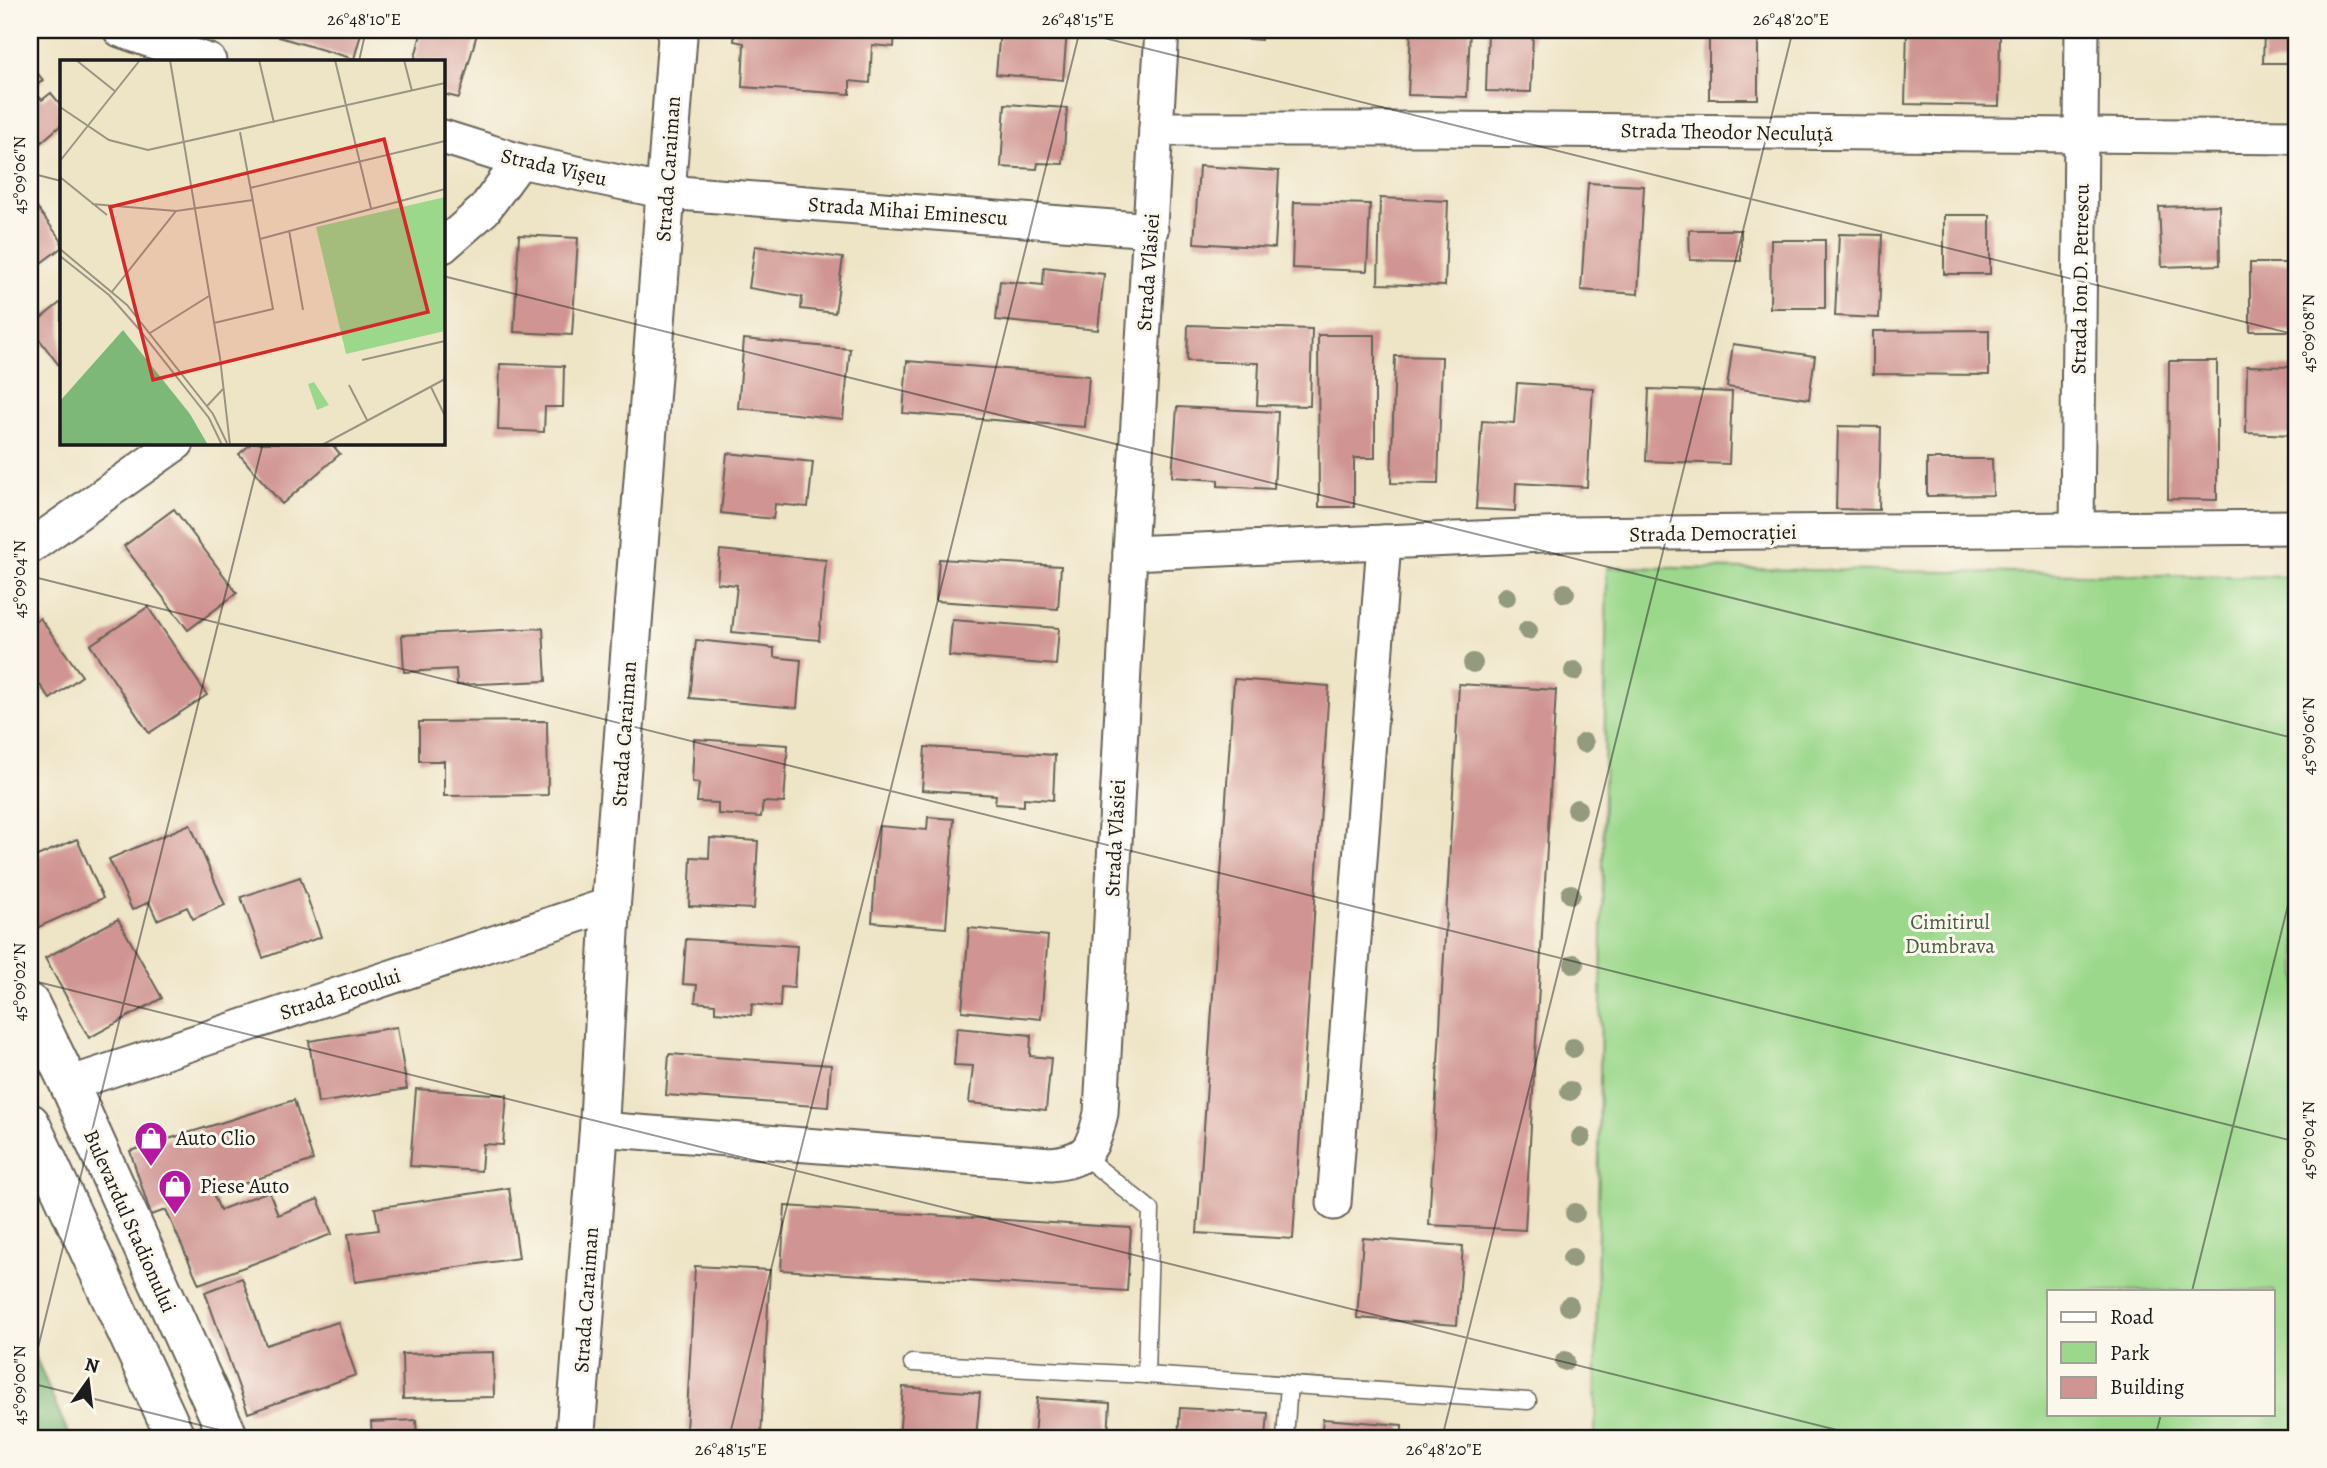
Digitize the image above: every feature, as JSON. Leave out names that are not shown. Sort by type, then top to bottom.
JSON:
[{"type":"main road","name":"Strada Caraiman","points":[[575,1438],[599,1129],[611,904],[678,30]]},
{"type":"main road","name":"Bulevardul Stadionului","points":[[30,1004],[69,1084],[229,1438]]},
{"type":"main road","points":[[30,1123],[176,1438]]},
{"type":"street","points":[[120,30],[206,60]]},
{"type":"street","name":"Strada Vlăsiei","points":[[1083,1155],[1095,1140],[1101,1113],[1130,553],[1162,30]]},
{"type":"street","name":"Strada Ion D. Petrescu","points":[[2077,529],[2082,30]]},
{"type":"street","name":"Strada Theodor Neculuță","points":[[1156,129],[2297,137]]},
{"type":"street","name":"Strada Vișeu","points":[[444,136],[520,161],[666,192]]},
{"type":"street","points":[[444,245],[484,210],[520,161]]},
{"type":"street","name":"Strada Mihai Eminescu","points":[[666,192],[1151,230]]},
{"type":"street","points":[[30,547],[176,444]]},
{"type":"street","name":"Strada Democrației","points":[[1130,553],[1566,534],[2297,527]]},
{"type":"street","points":[[1334,1203],[1384,542]]},
{"type":"street","name":"Strada Ecoului","points":[[69,1084],[611,904]]},
{"type":"street","points":[[599,1129],[1051,1164],[1068,1162],[1083,1155]]},
{"type":"lane","points":[[1083,1155],[1151,1210],[1146,1374]]},
{"type":"lane","points":[[912,1363],[1146,1374],[1528,1401]]},
{"type":"lane","points":[[1285,1438],[1289,1385]]},
{"type":"green space","name":"Cimitirul Dumbrava","points":[[1607,567],[2297,577],[2297,1438],[1595,1438]]},
{"type":"green space","points":[[30,1344],[70,1438],[30,1438]]},
{"type":"building","points":[[282,30],[362,30],[354,59],[279,37]]},
{"type":"building","points":[[422,30],[478,30],[459,98],[444,94],[444,60],[414,60]]},
{"type":"building","points":[[735,30],[895,30],[894,47],[872,45],[870,83],[850,81],[850,94],[742,87],[744,43],[734,41]]},
{"type":"building","points":[[1000,30],[1067,30],[1063,80],[996,74]]},
{"type":"building","points":[[1196,30],[1261,30],[1261,40],[1195,35]]},
{"type":"building","points":[[1411,30],[1470,30],[1467,97],[1408,95]]},
{"type":"building","points":[[1488,30],[1533,30],[1531,92],[1486,91]]},
{"type":"building","points":[[1709,30],[1758,30],[1758,99],[1709,99]]},
{"type":"building","points":[[1907,30],[2000,30],[1999,106],[1905,104]]},
{"type":"building","points":[[2264,30],[2297,30],[2297,63],[2263,63]]},
{"type":"building","points":[[30,64],[43,80],[32,89],[42,100],[51,93],[60,104],[60,126],[30,152]]},
{"type":"building","points":[[1005,104],[1067,108],[1063,164],[1038,163],[1037,169],[1001,167]]},
{"type":"building","points":[[1199,166],[1279,171],[1275,248],[1194,243]]},
{"type":"building","points":[[1588,183],[1644,186],[1638,294],[1581,290]]},
{"type":"building","points":[[1380,198],[1448,201],[1445,286],[1378,284]]},
{"type":"building","points":[[32,201],[60,239],[60,249],[30,271]]},
{"type":"building","points":[[1294,202],[1370,204],[1367,271],[1292,268]]},
{"type":"building","points":[[2219,205],[2220,265],[2162,267],[2159,207]]},
{"type":"building","points":[[1944,215],[1990,215],[1990,274],[1944,274]]},
{"type":"building","points":[[1689,230],[1741,230],[1741,261],[1690,260]]},
{"type":"building","points":[[1839,234],[1882,235],[1879,318],[1835,316]]},
{"type":"building","points":[[519,235],[578,238],[572,335],[514,332]]},
{"type":"building","points":[[1771,240],[1825,240],[1825,308],[1770,308]]},
{"type":"building","points":[[755,246],[843,258],[835,313],[801,309],[802,297],[749,288]]},
{"type":"building","points":[[2250,263],[2297,263],[2297,331],[2250,331]]},
{"type":"building","points":[[1044,267],[1104,274],[1098,330],[996,320],[1000,281],[1043,285]]},
{"type":"building","points":[[60,303],[60,367],[30,327]]},
{"type":"building","points":[[1188,325],[1312,329],[1310,406],[1257,405],[1259,363],[1187,361]]},
{"type":"building","points":[[1989,330],[1989,375],[1873,374],[1873,331]]},
{"type":"building","points":[[1318,335],[1375,335],[1375,458],[1354,458],[1354,507],[1319,507]]},
{"type":"building","points":[[744,339],[850,349],[843,419],[738,408]]},
{"type":"building","points":[[1733,344],[1815,356],[1809,399],[1727,387]]},
{"type":"building","points":[[1395,356],[1442,357],[1438,484],[1391,483]]},
{"type":"building","points":[[907,361],[1089,376],[1085,427],[903,413]]},
{"type":"building","points":[[2169,361],[2217,361],[2217,500],[2168,499]]},
{"type":"building","points":[[500,364],[564,366],[563,407],[545,407],[544,432],[498,430]]},
{"type":"building","points":[[2247,366],[2297,367],[2293,435],[2246,433]]},
{"type":"building","points":[[1517,383],[1593,388],[1587,487],[1516,483],[1515,511],[1476,509],[1482,421],[1514,423]]},
{"type":"building","points":[[1649,389],[1732,392],[1729,464],[1646,461]]},
{"type":"building","points":[[1177,407],[1278,412],[1274,489],[1218,486],[1218,480],[1172,477]]},
{"type":"building","points":[[1838,426],[1881,427],[1879,510],[1836,509]]},
{"type":"building","points":[[251,444],[332,444],[340,454],[282,504],[239,454]]},
{"type":"building","points":[[727,453],[813,462],[808,507],[775,504],[773,519],[721,513]]},
{"type":"building","points":[[1927,459],[1992,459],[1993,495],[1927,496]]},
{"type":"building","points":[[174,509],[237,593],[188,630],[124,546]]},
{"type":"building","points":[[720,550],[826,560],[819,640],[732,632],[737,585],[717,583]]},
{"type":"building","points":[[939,559],[1061,566],[1058,609],[936,601]]},
{"type":"building","points":[[148,607],[207,695],[149,733],[90,645]]},
{"type":"building","points":[[40,618],[82,676],[50,699],[30,671],[30,626]]},
{"type":"building","points":[[952,620],[1059,628],[1056,665],[949,656]]},
{"type":"building","points":[[543,628],[546,681],[457,685],[456,669],[404,672],[402,635]]},
{"type":"building","points":[[696,640],[774,648],[774,657],[801,660],[797,708],[690,698]]},
{"type":"building","points":[[1234,679],[1329,686],[1293,1239],[1197,1233]]},
{"type":"building","points":[[1459,684],[1556,690],[1525,1230],[1429,1225]]},
{"type":"building","points":[[547,721],[548,795],[444,796],[444,761],[419,761],[419,722]]},
{"type":"building","points":[[694,739],[788,745],[784,803],[763,802],[761,817],[718,814],[718,803],[697,802],[699,783],[692,782]]},
{"type":"building","points":[[925,747],[1055,755],[1053,800],[1024,798],[1024,806],[995,804],[996,795],[922,790]]},
{"type":"building","points":[[928,817],[954,819],[946,928],[872,922],[879,826],[927,830]]},
{"type":"building","points":[[190,824],[225,905],[193,919],[187,907],[157,920],[149,902],[132,910],[109,859]]},
{"type":"building","points":[[710,838],[758,841],[754,909],[689,906],[691,857],[709,858]]},
{"type":"building","points":[[77,839],[103,898],[30,931],[30,859]]},
{"type":"building","points":[[300,877],[321,937],[263,958],[241,897]]},
{"type":"building","points":[[118,919],[162,998],[89,1038],[45,958]]},
{"type":"building","points":[[969,928],[1048,936],[1041,1019],[962,1011]]},
{"type":"building","points":[[686,939],[797,946],[794,988],[781,987],[780,1007],[752,1004],[751,1015],[715,1012],[715,1004],[695,1002],[697,985],[683,984]]},
{"type":"building","points":[[397,1027],[407,1089],[318,1103],[309,1041]]},
{"type":"building","points":[[957,1028],[1031,1035],[1030,1056],[1051,1058],[1046,1110],[969,1103],[973,1066],[954,1065]]},
{"type":"building","points":[[669,1054],[831,1065],[828,1107],[666,1095]]},
{"type":"building","points":[[416,1089],[507,1095],[503,1145],[483,1144],[481,1171],[410,1166]]},
{"type":"building","points":[[294,1100],[313,1160],[213,1194],[220,1210],[269,1191],[278,1215],[318,1199],[332,1234],[199,1284],[166,1210],[151,1215],[130,1151]]},
{"type":"building","points":[[509,1188],[519,1258],[355,1282],[348,1234],[379,1230],[375,1208]]},
{"type":"building","points":[[785,1206],[1131,1228],[1127,1291],[781,1270]]},
{"type":"building","points":[[1363,1238],[1463,1246],[1457,1325],[1357,1318]]},
{"type":"building","points":[[695,1266],[770,1270],[761,1435],[686,1431]]},
{"type":"building","points":[[242,1278],[266,1345],[338,1322],[356,1375],[248,1413],[205,1292]]},
{"type":"building","points":[[493,1352],[494,1397],[403,1399],[402,1354]]},
{"type":"building","points":[[903,1387],[980,1393],[976,1438],[899,1438]]},
{"type":"building","points":[[1037,1398],[1110,1403],[1108,1438],[1034,1438]]},
{"type":"building","points":[[1180,1408],[1268,1413],[1266,1438],[1178,1438]]},
{"type":"building","points":[[1323,1419],[1402,1425],[1402,1438],[1321,1438]]},
{"type":"building","points":[[416,1420],[417,1438],[372,1438],[371,1422]]},
{"type":"place","name":"Auto Clio","points":[[151,1168]]},
{"type":"place","name":"Piese Auto","points":[[175,1216]]}]
